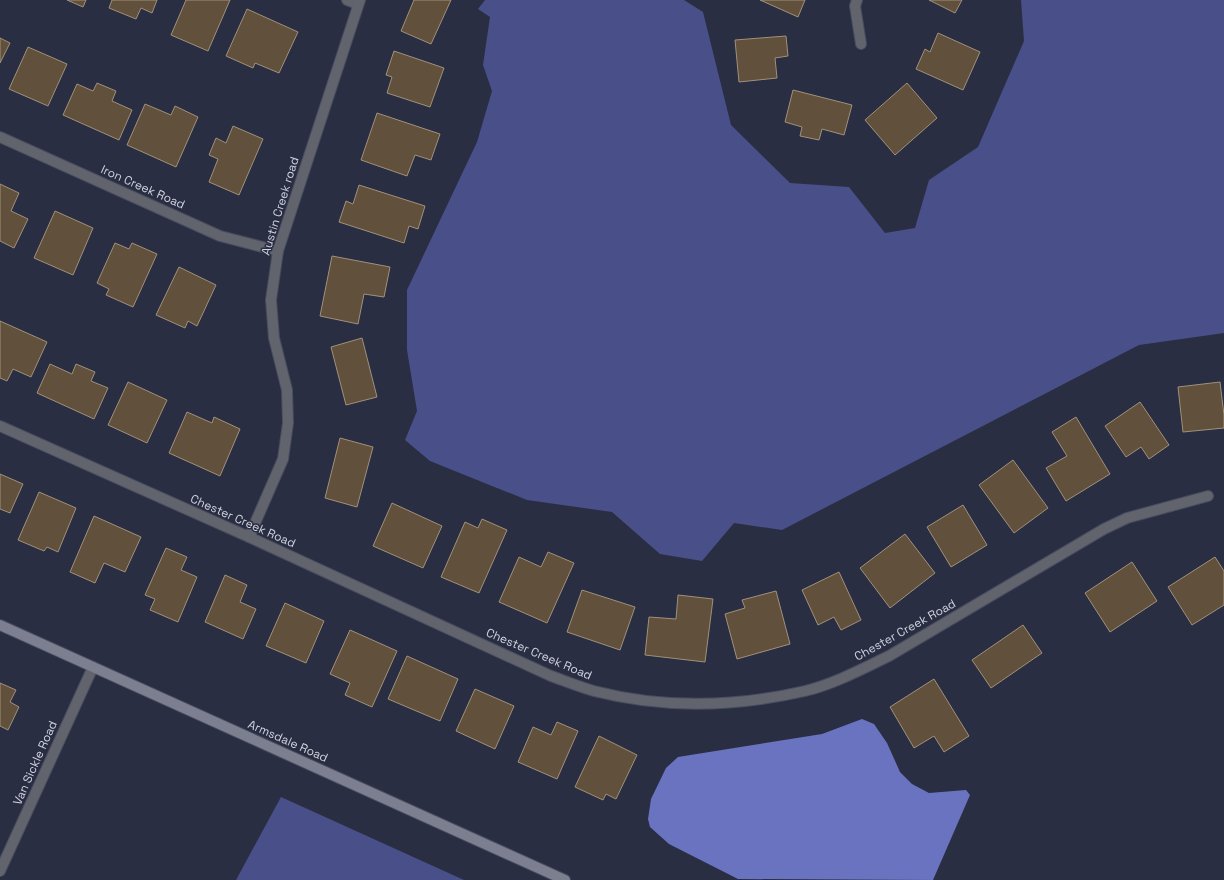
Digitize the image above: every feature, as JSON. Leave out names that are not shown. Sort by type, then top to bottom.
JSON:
[{"type":"street","points":[[347,0],[359,2]]},
{"type":"street","points":[[857,0],[855,6],[861,44]]},
{"type":"street","name":"Austin Creek road","points":[[249,538],[283,459],[288,422],[287,390],[274,338],[271,300],[278,251],[359,2]]},
{"type":"street","name":"Iron Creek Road","points":[[0,137],[220,236],[278,251]]},
{"type":"street","name":"Chester Creek Road","points":[[0,426],[551,676],[593,690],[627,698],[678,704],[736,703],[806,690],[853,674],[889,656],[1104,529],[1127,518],[1208,496]]},
{"type":"street","name":"Armsdale Road","points":[[0,625],[565,880]]},
{"type":"street","name":"Van Sickle Road","points":[[0,871],[93,667]]},
{"type":"shaded area","points":[[485,0],[684,0],[703,12],[731,125],[790,183],[849,187],[885,233],[915,228],[929,180],[978,147],[1024,41],[1021,0],[1224,0],[1224,333],[1139,345],[782,530],[734,523],[702,561],[660,554],[612,512],[527,500],[430,461],[405,440],[417,411],[407,350],[407,290],[477,142],[492,91],[483,65],[490,17],[478,9]]},
{"type":"shaded area","points":[[862,719],[874,724],[887,743],[900,772],[912,784],[929,793],[966,790],[970,795],[933,880],[738,879],[669,844],[650,827],[648,819],[651,799],[666,768],[678,757],[822,734]]},
{"type":"shaded area","points":[[281,797],[464,880],[236,880]]},
{"type":"building","points":[[67,0],[86,0],[83,7]]},
{"type":"building","points":[[112,0],[157,0],[152,13],[141,8],[136,19],[109,8]]},
{"type":"building","points":[[186,0],[230,0],[208,51],[171,35]]},
{"type":"building","points":[[414,0],[451,0],[431,44],[401,31]]},
{"type":"building","points":[[760,0],[805,0],[798,17]]},
{"type":"building","points":[[929,0],[962,0],[955,13]]},
{"type":"building","points":[[247,9],[298,32],[279,73],[255,63],[253,68],[226,56]]},
{"type":"building","points":[[938,33],[980,52],[963,90],[916,69],[925,49],[930,52]]},
{"type":"building","points":[[786,36],[788,56],[775,58],[777,78],[739,82],[735,40]]},
{"type":"building","points":[[0,38],[10,43],[0,63]]},
{"type":"building","points":[[28,47],[67,64],[48,106],[9,89]]},
{"type":"building","points":[[394,51],[444,68],[430,107],[387,93],[392,77],[386,75]]},
{"type":"building","points":[[97,83],[116,91],[112,101],[132,110],[119,140],[63,115],[77,84],[93,91]]},
{"type":"building","points":[[907,83],[937,118],[895,155],[865,120]]},
{"type":"building","points":[[793,90],[852,105],[844,135],[822,129],[819,140],[800,136],[802,127],[785,122]]},
{"type":"building","points":[[145,104],[171,115],[175,106],[198,117],[176,167],[127,145]]},
{"type":"building","points":[[377,113],[440,134],[431,160],[415,155],[407,176],[361,160]]},
{"type":"building","points":[[233,126],[263,139],[239,195],[209,182],[218,159],[209,155],[216,138],[226,143]]},
{"type":"building","points":[[0,184],[19,193],[11,211],[28,219],[14,248],[0,241]]},
{"type":"building","points":[[359,185],[425,206],[418,229],[409,226],[404,243],[339,222],[346,201],[353,204]]},
{"type":"building","points":[[55,211],[93,228],[73,275],[34,258]]},
{"type":"building","points":[[115,243],[129,249],[132,243],[157,254],[133,307],[106,295],[109,289],[97,283]]},
{"type":"building","points":[[332,256],[390,267],[384,297],[364,294],[358,324],[320,316]]},
{"type":"building","points":[[179,267],[216,285],[197,326],[188,321],[185,328],[156,315]]},
{"type":"building","points":[[0,321],[47,342],[31,377],[13,369],[7,381],[0,378]]},
{"type":"building","points":[[362,338],[377,397],[346,405],[331,347]]},
{"type":"building","points":[[50,364],[72,374],[76,364],[95,372],[91,381],[108,388],[94,419],[37,393]]},
{"type":"building","points":[[128,382],[167,400],[147,443],[108,425]]},
{"type":"building","points":[[1220,382],[1224,428],[1183,432],[1178,387]]},
{"type":"building","points":[[1140,402],[1169,445],[1149,459],[1141,447],[1126,457],[1105,426]]},
{"type":"building","points":[[187,412],[212,423],[214,417],[240,429],[220,476],[169,453]]},
{"type":"building","points":[[1076,417],[1110,474],[1066,501],[1046,468],[1067,456],[1052,432]]},
{"type":"building","points":[[340,438],[373,447],[357,507],[325,498]]},
{"type":"building","points":[[1013,460],[1048,508],[1014,533],[979,485]]},
{"type":"building","points":[[0,474],[23,484],[10,513],[0,509]]},
{"type":"building","points":[[39,492],[76,508],[58,552],[47,547],[44,551],[18,540]]},
{"type":"building","points":[[392,503],[442,526],[423,568],[373,546]]},
{"type":"building","points":[[963,505],[987,545],[951,567],[927,527]]},
{"type":"building","points":[[94,516],[141,537],[125,572],[104,563],[95,583],[70,572]]},
{"type":"building","points":[[482,519],[507,530],[479,593],[441,577],[465,522],[478,528]]},
{"type":"building","points":[[905,534],[935,573],[890,608],[860,568]]},
{"type":"building","points":[[166,548],[187,557],[181,570],[197,577],[178,622],[150,610],[155,599],[145,595]]},
{"type":"building","points":[[548,552],[574,563],[547,623],[499,602],[519,557],[541,567]]},
{"type":"building","points":[[1215,557],[1224,571],[1224,605],[1192,625],[1168,587]]},
{"type":"building","points":[[1132,562],[1157,601],[1110,632],[1085,593]]},
{"type":"building","points":[[839,572],[861,620],[841,630],[834,617],[818,625],[802,590]]},
{"type":"building","points":[[225,575],[247,585],[240,602],[256,609],[243,639],[205,622]]},
{"type":"building","points":[[582,590],[635,607],[620,650],[567,632]]},
{"type":"building","points":[[776,591],[790,644],[737,659],[725,614],[745,608],[742,600]]},
{"type":"building","points":[[678,595],[713,599],[705,662],[645,655],[649,617],[676,619]]},
{"type":"building","points":[[285,603],[324,621],[306,663],[266,646]]},
{"type":"building","points":[[1023,625],[1042,653],[991,688],[972,660]]},
{"type":"building","points":[[350,630],[397,651],[372,707],[345,695],[350,683],[330,674]]},
{"type":"building","points":[[407,656],[458,679],[440,721],[388,699]]},
{"type":"building","points":[[934,679],[969,736],[944,752],[934,736],[914,748],[890,707]]},
{"type":"building","points":[[0,683],[16,690],[10,702],[19,707],[8,730],[0,726]]},
{"type":"building","points":[[475,689],[514,706],[495,749],[456,731]]},
{"type":"building","points":[[557,722],[578,731],[557,779],[518,762],[533,727],[551,735]]},
{"type":"building","points":[[599,736],[637,755],[616,799],[606,794],[603,800],[575,787]]}]
